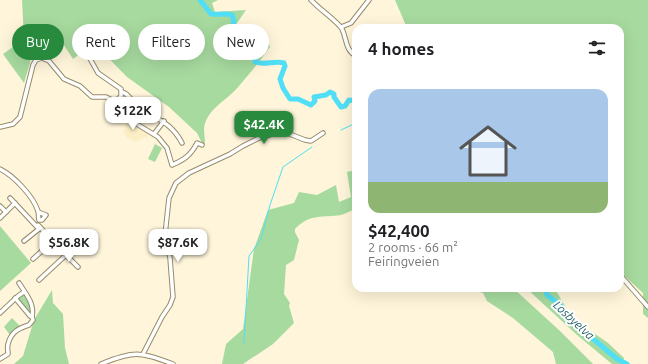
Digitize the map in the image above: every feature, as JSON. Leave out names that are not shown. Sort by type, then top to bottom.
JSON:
[{"type":"street","points":[[311,0],[341,27],[349,51],[352,53]]},
{"type":"street","points":[[341,27],[351,23],[368,0]]},
{"type":"street","points":[[0,127],[13,124],[20,117],[33,65],[39,58],[47,59],[64,79],[80,86],[91,96],[107,98],[114,103],[127,118],[154,134],[165,146],[172,165],[184,160],[190,155],[197,143],[202,145]]},
{"type":"street","points":[[91,60],[98,73],[120,87],[122,92],[128,94],[139,108],[164,121],[174,131],[182,143]]},
{"type":"street","points":[[114,103],[121,96],[122,92]]},
{"type":"street","points":[[154,134],[164,121]]},
{"type":"street","points":[[143,354],[173,297],[170,254],[166,235],[169,198],[176,183],[189,173],[230,154],[259,138],[282,131],[311,141],[323,134]]},
{"type":"street","points":[[0,169],[20,184],[34,203],[38,212],[39,229],[24,241]]},
{"type":"street","points":[[10,198],[78,267]]},
{"type":"street","points":[[0,218],[15,203]]},
{"type":"street","points":[[0,206],[6,212]]},
{"type":"street","points":[[38,212],[46,215],[42,220],[39,220]]},
{"type":"street","points":[[33,259],[53,241]]},
{"type":"street","points":[[39,280],[66,255]]},
{"type":"street","points":[[624,280],[648,307]]},
{"type":"street","points":[[0,359],[8,354],[8,343],[11,336],[21,327],[32,323],[32,304],[19,283]]},
{"type":"street","points":[[0,313],[15,298],[24,292]]},
{"type":"street","points":[[15,298],[32,317]]},
{"type":"street","points":[[101,364],[124,355],[143,354],[173,364]]},
{"type":"shaded area","points":[[127,122],[147,132],[147,139],[145,137],[135,142],[126,137],[123,132]]},
{"type":"green space","points":[[22,0],[218,0],[212,3],[215,12],[246,10],[236,24],[213,24],[213,60],[260,60],[239,86],[209,115],[204,128],[205,144],[202,143],[197,133],[169,107],[127,77],[110,60],[130,60],[130,24],[72,24],[72,57],[64,45],[64,24],[23,24]]},
{"type":"green space","points":[[395,0],[648,0],[648,318],[643,314],[643,293],[624,276],[624,24],[405,24]]},
{"type":"green space","points":[[12,48],[12,60],[31,60],[24,83],[3,54]]},
{"type":"green space","points":[[155,144],[162,148],[155,162],[148,159]]},
{"type":"green space","points":[[352,171],[352,211],[341,215],[311,218],[295,229],[299,240],[294,260],[286,265],[284,294],[290,303],[289,306],[294,323],[273,344],[243,364],[222,364],[226,344],[243,329],[254,249],[268,210],[294,203],[299,192],[317,195],[336,185],[339,202],[351,197],[347,172]]},
{"type":"green space","points":[[0,226],[31,263],[0,291]]},
{"type":"green space","points":[[52,290],[53,303],[63,314],[65,348],[69,364],[14,364],[23,356],[34,320]]},
{"type":"green space","points":[[480,292],[517,292],[593,364],[556,364],[553,352],[513,318],[487,301],[483,293]]},
{"type":"green space","points":[[530,292],[557,292],[572,318],[608,343],[624,358],[622,364],[612,364],[577,335]]},
{"type":"green space","points":[[24,293],[30,303],[31,316],[16,298]]},
{"type":"green space","points":[[12,318],[20,326],[10,335],[4,327]]},
{"type":"waterway","name":"Losbyelva","points":[[200,0],[211,14],[232,15],[234,22],[231,29],[238,42],[243,46],[258,40],[264,41],[266,46],[255,59],[255,62],[284,63],[285,66],[280,79],[283,88],[290,99],[298,99],[311,105],[315,101],[314,97],[326,95],[330,92],[334,94],[334,97],[341,107],[345,106],[349,100],[352,100]]},
{"type":"waterway","points":[[341,130],[352,125]]},
{"type":"waterway","points":[[244,343],[249,256],[261,239],[270,205],[283,167],[312,147]]},
{"type":"waterway","name":"Losbyelva","points":[[546,292],[547,295],[561,306],[566,316],[617,359],[627,364]]}]
